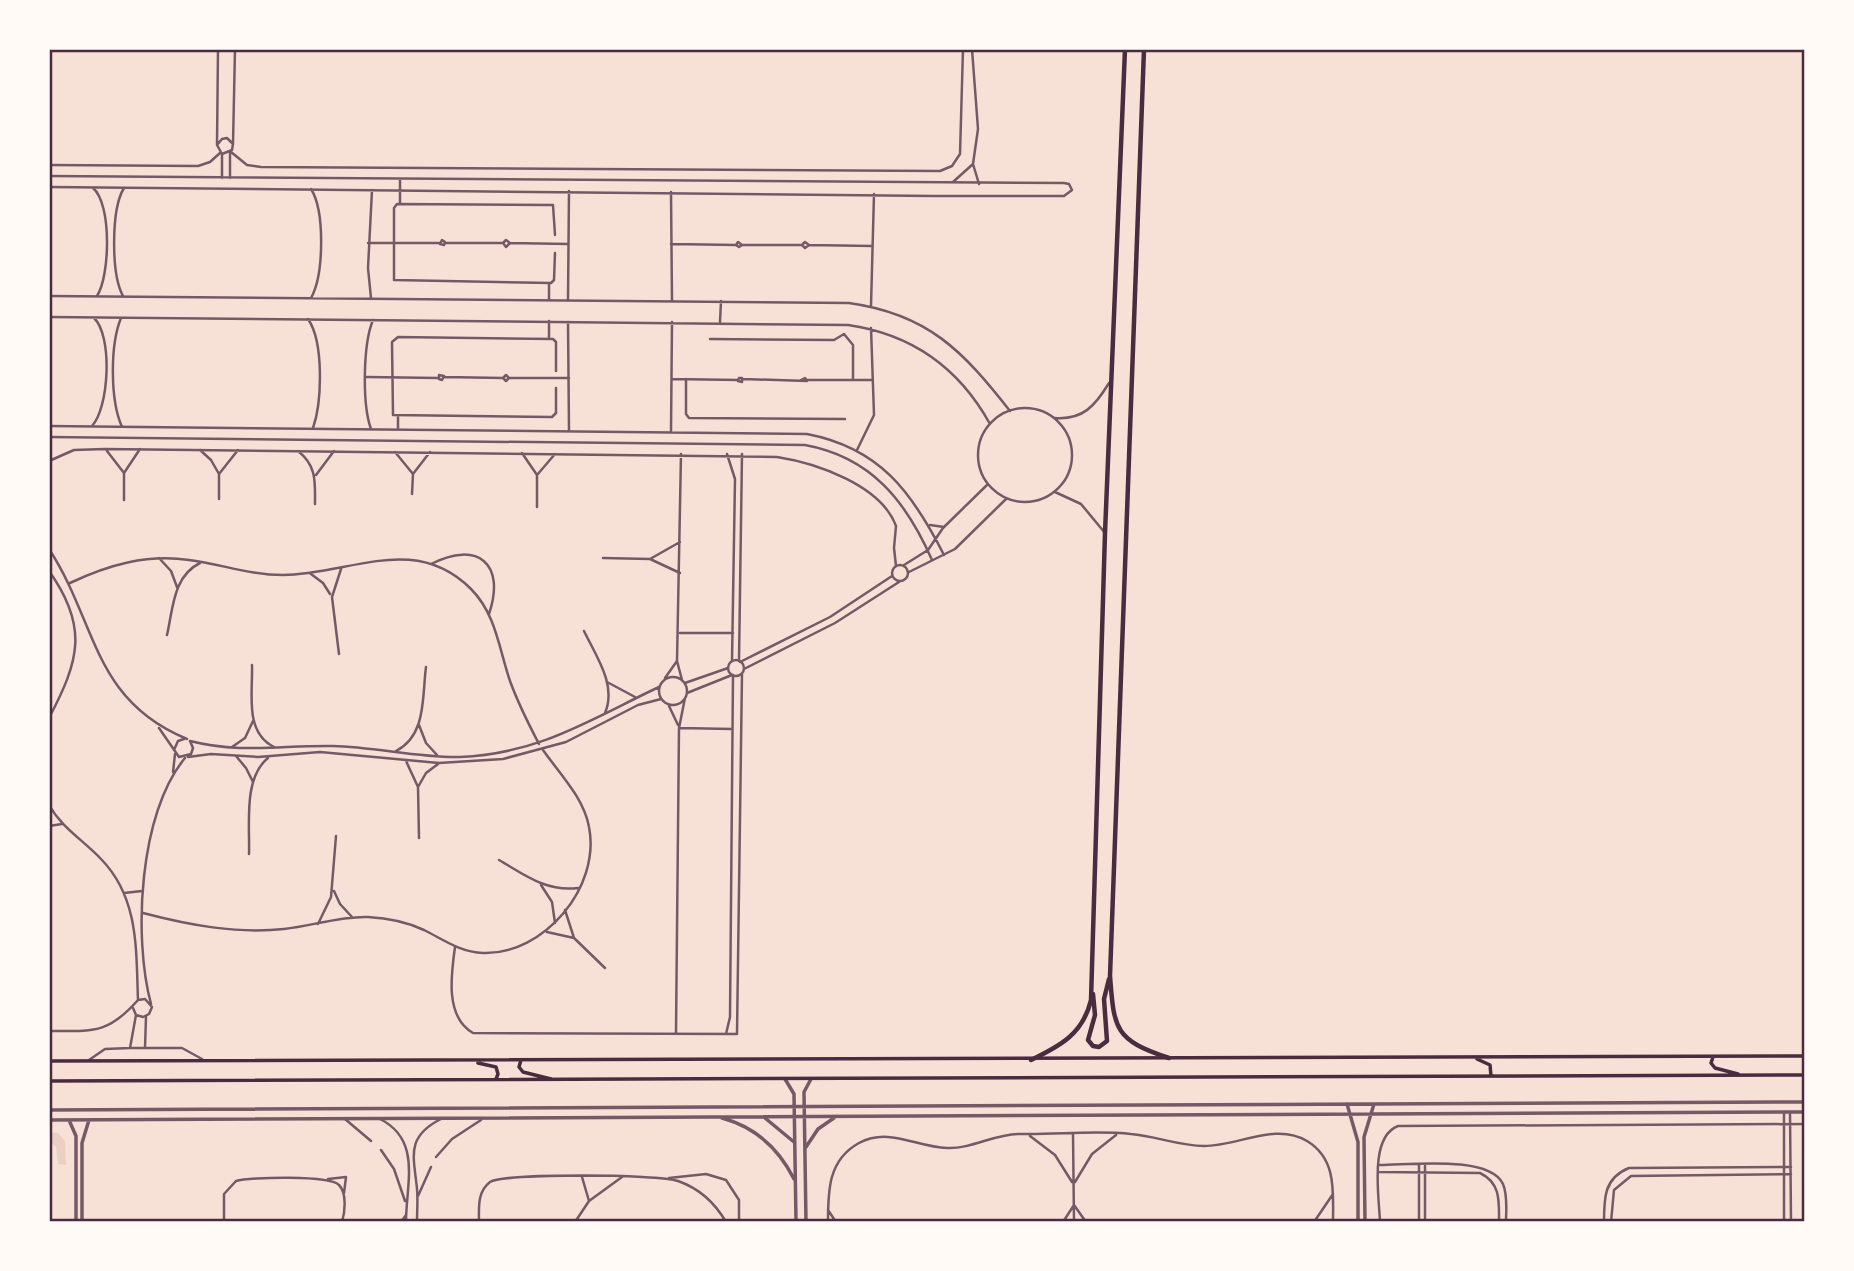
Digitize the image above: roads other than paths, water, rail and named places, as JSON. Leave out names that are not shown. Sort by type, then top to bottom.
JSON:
[{"type":"main road","points":[[1110,976],[1104,999],[1107,1037],[1099,1047],[1093,1046],[1088,1040],[1095,1010],[1092,990],[1105,533],[1125,49]]},
{"type":"main road","points":[[1144,49],[1110,976],[1115,1017],[1123,1035],[1139,1048],[1168,1058]]},
{"type":"main road","points":[[1031,1060],[1059,1047],[1074,1035],[1085,1018],[1092,990]]},
{"type":"main road","points":[[49,1061],[1805,1056]]},
{"type":"main road","points":[[1472,1057],[1488,1064],[1491,1076]]},
{"type":"main road","points":[[1713,1057],[1711,1063],[1715,1068],[1740,1075]]},
{"type":"main road","points":[[521,1060],[521,1071],[551,1079]]},
{"type":"main road","points":[[474,1061],[496,1067],[499,1072],[496,1079]]},
{"type":"main road","points":[[49,1081],[1805,1075]]},
{"type":"street","points":[[218,49],[217,145],[221,154],[222,178]]},
{"type":"street","points":[[230,178],[235,49]]},
{"type":"street","points":[[49,165],[198,166],[221,154],[231,153],[241,162],[261,167],[940,172],[953,166],[960,154],[963,49]]},
{"type":"street","points":[[972,49],[978,130],[974,164],[979,184]]},
{"type":"street","points":[[217,145],[224,138],[233,144]]},
{"type":"street","points":[[950,183],[964,176],[974,164]]},
{"type":"street","points":[[49,176],[1066,183],[1072,190],[1067,195],[1046,196],[49,187]]},
{"type":"street","points":[[400,179],[400,204]]},
{"type":"street","points":[[624,181],[624,192]]},
{"type":"street","points":[[866,182],[866,194]]},
{"type":"street","points":[[93,188],[102,197],[106,209],[105,276],[97,296]]},
{"type":"street","points":[[123,296],[116,276],[116,250],[117,204],[124,188]]},
{"type":"street","points":[[311,189],[318,202],[320,216],[318,282],[311,298]]},
{"type":"street","points":[[371,298],[368,286],[368,243],[372,190]]},
{"type":"street","points":[[568,300],[569,191]]},
{"type":"street","points":[[671,192],[672,301]]},
{"type":"street","points":[[871,306],[874,194]]},
{"type":"street","points":[[555,234],[553,205],[400,204],[394,208],[396,282],[549,283],[554,281],[555,253]]},
{"type":"street","points":[[368,243],[440,243],[443,246],[446,243],[503,243],[506,247],[510,243],[568,244]]},
{"type":"street","points":[[671,244],[739,247],[802,245],[805,248],[808,245],[873,246]]},
{"type":"street","points":[[549,283],[549,300]]},
{"type":"street","points":[[49,296],[849,303],[871,306],[909,318],[952,344],[974,365],[1010,411]]},
{"type":"street","points":[[720,322],[721,301]]},
{"type":"street","points":[[49,317],[824,323],[871,328],[902,339],[935,358],[965,386],[990,424]]},
{"type":"street","points":[[92,426],[101,414],[104,399],[104,334],[94,317]]},
{"type":"street","points":[[121,318],[115,341],[114,399],[122,427]]},
{"type":"street","points":[[308,319],[316,332],[318,346],[317,408],[313,428]]},
{"type":"street","points":[[371,429],[367,415],[367,343],[373,320]]},
{"type":"street","points":[[549,321],[549,339]]},
{"type":"street","points":[[568,321],[569,430]]},
{"type":"street","points":[[671,431],[672,322]]},
{"type":"street","points":[[857,450],[873,421],[871,328]]},
{"type":"street","points":[[710,339],[836,340],[844,334],[853,345],[853,380]]},
{"type":"street","points":[[556,371],[556,342],[549,339],[395,338],[392,342],[392,414],[398,416],[552,417],[556,413],[556,388]]},
{"type":"street","points":[[367,377],[438,377],[440,374],[444,377],[503,378],[506,381],[509,378],[569,378]]},
{"type":"street","points":[[672,379],[801,380],[804,383],[807,380],[872,380]]},
{"type":"street","points":[[686,379],[686,414],[689,418],[845,419]]},
{"type":"street","points":[[1054,418],[1068,434],[1072,455],[1068,475],[1055,492],[1031,502],[1006,499],[988,484],[982,475],[978,453],[990,424],[1010,411],[1031,408],[1054,418],[1072,418],[1090,410],[1111,381]]},
{"type":"street","points":[[398,416],[398,429]]},
{"type":"street","points":[[49,426],[807,434],[857,450],[895,478],[928,524],[944,555]]},
{"type":"street","points":[[143,427],[147,433],[143,438]]},
{"type":"street","points":[[167,427],[164,431],[167,438]]},
{"type":"street","points":[[757,432],[757,443]]},
{"type":"street","points":[[49,437],[757,443],[817,447],[839,454],[864,467],[898,498],[932,559]]},
{"type":"street","points":[[105,449],[116,459],[124,473]]},
{"type":"street","points":[[49,461],[75,450],[105,449],[742,454],[798,460],[819,466],[858,486],[894,520],[896,566],[892,576],[830,617],[740,661],[732,661]]},
{"type":"street","points":[[124,500],[124,473],[130,460],[141,449]]},
{"type":"street","points":[[200,450],[211,460],[219,474]]},
{"type":"street","points":[[219,499],[219,474],[226,460],[238,450]]},
{"type":"street","points":[[297,450],[309,461],[316,475],[315,504]]},
{"type":"street","points":[[316,475],[334,451]]},
{"type":"street","points":[[394,451],[413,474]]},
{"type":"street","points":[[412,494],[413,474],[430,452]]},
{"type":"street","points":[[521,452],[537,475],[537,507]]},
{"type":"street","points":[[537,475],[556,453]]},
{"type":"street","points":[[676,1034],[679,729],[687,693],[677,661],[681,454]]},
{"type":"street","points":[[662,682],[674,677],[683,682],[728,668],[732,661],[734,472],[727,454]]},
{"type":"street","points":[[455,947],[454,1009],[457,1017],[473,1033],[726,1034],[738,1031],[743,671],[740,661],[742,454]]},
{"type":"street","points":[[896,566],[904,565],[928,550],[944,527],[988,484]]},
{"type":"street","points":[[1055,492],[1081,504],[1105,533]]},
{"type":"street","points":[[687,693],[743,671],[835,623],[907,578],[909,572],[955,549],[1006,499]]},
{"type":"street","points":[[928,524],[944,527]]},
{"type":"street","points":[[650,559],[680,542]]},
{"type":"street","points":[[49,549],[71,583],[88,633],[104,667],[126,698],[155,723],[188,740],[230,749],[352,746],[439,757],[502,752],[539,744],[659,687],[677,661]]},
{"type":"street","points":[[430,564],[456,553],[466,553],[484,561],[495,577],[496,587],[489,614]]},
{"type":"street","points":[[71,583],[114,565],[159,558],[202,562],[256,573],[310,574],[387,558],[430,564],[445,570],[471,589],[489,614],[511,682],[539,744]]},
{"type":"street","points":[[159,558],[171,571],[177,587]]},
{"type":"street","points":[[603,558],[650,559],[680,573]]},
{"type":"street","points":[[167,635],[177,587],[187,572],[202,562]]},
{"type":"street","points":[[904,565],[909,572]]},
{"type":"street","points":[[339,654],[332,597],[334,582],[342,568]]},
{"type":"street","points":[[49,571],[64,593],[75,627],[75,653],[69,680],[49,716]]},
{"type":"street","points":[[310,574],[323,583],[332,597]]},
{"type":"street","points":[[892,576],[899,582]]},
{"type":"street","points":[[64,593],[73,589]]},
{"type":"street","points":[[584,631],[607,682],[609,699],[604,715]]},
{"type":"street","points":[[679,633],[733,633]]},
{"type":"street","points":[[252,665],[253,721],[261,738],[277,748]]},
{"type":"street","points":[[395,751],[411,741],[419,725],[426,667]]},
{"type":"street","points":[[726,1034],[730,1017],[732,729],[732,675],[728,668]]},
{"type":"street","points":[[607,682],[636,698]]},
{"type":"street","points":[[659,687],[661,699],[668,705],[679,729]]},
{"type":"street","points":[[668,705],[676,705],[685,698]]},
{"type":"street","points":[[155,723],[175,751],[187,757],[211,754],[270,756],[341,752],[439,763],[503,760],[543,750],[587,733],[638,705],[661,699]]},
{"type":"street","points":[[230,749],[245,738],[253,721]]},
{"type":"street","points":[[419,725],[426,743],[439,757]]},
{"type":"street","points":[[679,729],[732,729]]},
{"type":"street","points":[[145,1048],[146,1016],[151,1011],[143,960],[143,891],[151,839],[173,775],[175,751],[178,741],[188,740]]},
{"type":"street","points":[[173,775],[193,751],[188,740]]},
{"type":"street","points":[[143,913],[195,925],[242,930],[352,917],[403,923],[455,947],[482,953],[510,950],[545,932],[555,923],[578,888],[590,857],[589,826],[578,799],[543,750]]},
{"type":"street","points":[[236,756],[253,782]]},
{"type":"street","points":[[249,854],[253,782],[259,767],[270,756]]},
{"type":"street","points":[[405,760],[418,787],[419,838]]},
{"type":"street","points":[[418,787],[426,773],[439,763]]},
{"type":"street","points":[[49,805],[62,824],[104,862],[124,893],[135,929],[138,1000],[134,1008],[136,1015],[130,1048]]},
{"type":"street","points":[[49,826],[62,824]]},
{"type":"street","points":[[318,923],[328,907],[333,888],[336,836]]},
{"type":"street","points":[[499,860],[541,885],[559,889],[578,888]]},
{"type":"street","points":[[541,885],[552,902],[555,923]]},
{"type":"street","points":[[333,888],[340,904],[352,917]]},
{"type":"street","points":[[124,893],[143,891]]},
{"type":"street","points":[[565,910],[574,938],[605,968]]},
{"type":"street","points":[[545,932],[574,938]]},
{"type":"street","points":[[49,937],[49,1008]]},
{"type":"street","points":[[138,1000],[145,999],[150,1004]]},
{"type":"street","points":[[49,1031],[99,1031],[111,1025],[123,1012],[134,1008]]},
{"type":"street","points":[[136,1015],[146,1016]]},
{"type":"street","points":[[88,1061],[105,1049],[130,1048],[186,1049],[204,1061]]},
{"type":"street","points":[[783,1078],[793,1090],[796,1222]]},
{"type":"street","points":[[806,1222],[804,1092],[812,1078]]},
{"type":"street","points":[[49,1110],[1805,1102]]},
{"type":"street","points":[[1347,1104],[1357,1142],[1358,1222]]},
{"type":"street","points":[[1365,1222],[1364,1137],[1374,1104]]},
{"type":"street","points":[[365,1109],[365,1119]]},
{"type":"street","points":[[456,1109],[456,1118]]},
{"type":"street","points":[[149,1119],[150,1110]]},
{"type":"street","points":[[1784,1112],[1784,1222]]},
{"type":"street","points":[[1790,1112],[1791,1222]]},
{"type":"street","points":[[49,1120],[1805,1112]]},
{"type":"street","points":[[806,1149],[818,1129],[838,1116]]},
{"type":"street","points":[[717,1117],[749,1129],[768,1143],[795,1181]]},
{"type":"street","points":[[763,1117],[781,1128],[795,1144]]},
{"type":"street","points":[[436,1157],[452,1139],[484,1118]]},
{"type":"street","points":[[345,1119],[371,1141]]},
{"type":"street","points":[[380,1119],[394,1128],[408,1148],[410,1164],[406,1222]]},
{"type":"street","points":[[419,1222],[412,1164],[414,1148],[422,1133],[442,1119]]},
{"type":"street","points":[[69,1120],[76,1136],[76,1222]]},
{"type":"street","points":[[82,1222],[82,1143],[90,1120]]},
{"type":"street","points":[[1380,1222],[1379,1165],[1382,1138],[1393,1128],[1403,1125],[1805,1124]]},
{"type":"street","points":[[1073,1185],[1092,1154],[1118,1133]]},
{"type":"street","points":[[828,1222],[829,1181],[838,1163],[852,1148],[870,1139],[890,1136],[934,1147],[957,1148],[1007,1135],[1118,1133],[1205,1146],[1234,1143],[1273,1133],[1297,1136],[1308,1141],[1325,1158],[1333,1180],[1333,1222]]},
{"type":"street","points":[[1073,1134],[1074,1222]]},
{"type":"street","points":[[1028,1135],[1055,1155],[1073,1185]]},
{"type":"street","points":[[381,1150],[394,1170],[406,1203]]},
{"type":"street","points":[[1379,1165],[1478,1166],[1492,1172],[1505,1188],[1506,1222]]},
{"type":"street","points":[[1419,1165],[1419,1222]]},
{"type":"street","points":[[1425,1165],[1425,1222]]},
{"type":"street","points":[[417,1199],[430,1167]]},
{"type":"street","points":[[1604,1222],[1606,1190],[1613,1178],[1625,1170],[1639,1167],[1791,1167]]},
{"type":"street","points":[[1709,1167],[1709,1175]]},
{"type":"street","points":[[1379,1172],[1471,1171],[1485,1175],[1497,1190],[1499,1222]]},
{"type":"street","points":[[479,1221],[481,1193],[498,1178],[668,1178],[706,1174],[726,1180],[737,1193],[739,1222]]},
{"type":"street","points":[[1611,1222],[1612,1194],[1626,1177],[1791,1174]]},
{"type":"street","points":[[224,1221],[224,1194],[236,1181],[346,1177],[342,1222]]},
{"type":"street","points":[[581,1177],[589,1201]]},
{"type":"street","points":[[575,1222],[589,1201],[622,1177]]},
{"type":"street","points":[[668,1178],[700,1193],[726,1222]]},
{"type":"street","points":[[326,1179],[337,1183],[344,1193]]},
{"type":"street","points":[[1314,1222],[1333,1194]]},
{"type":"street","points":[[1063,1222],[1074,1205]]},
{"type":"street","points":[[1074,1205],[1086,1222]]},
{"type":"street","points":[[828,1209],[836,1222]]},
{"type":"street","points":[[344,1214],[347,1222]]},
{"type":"street","points":[[401,1222],[406,1215]]}]
